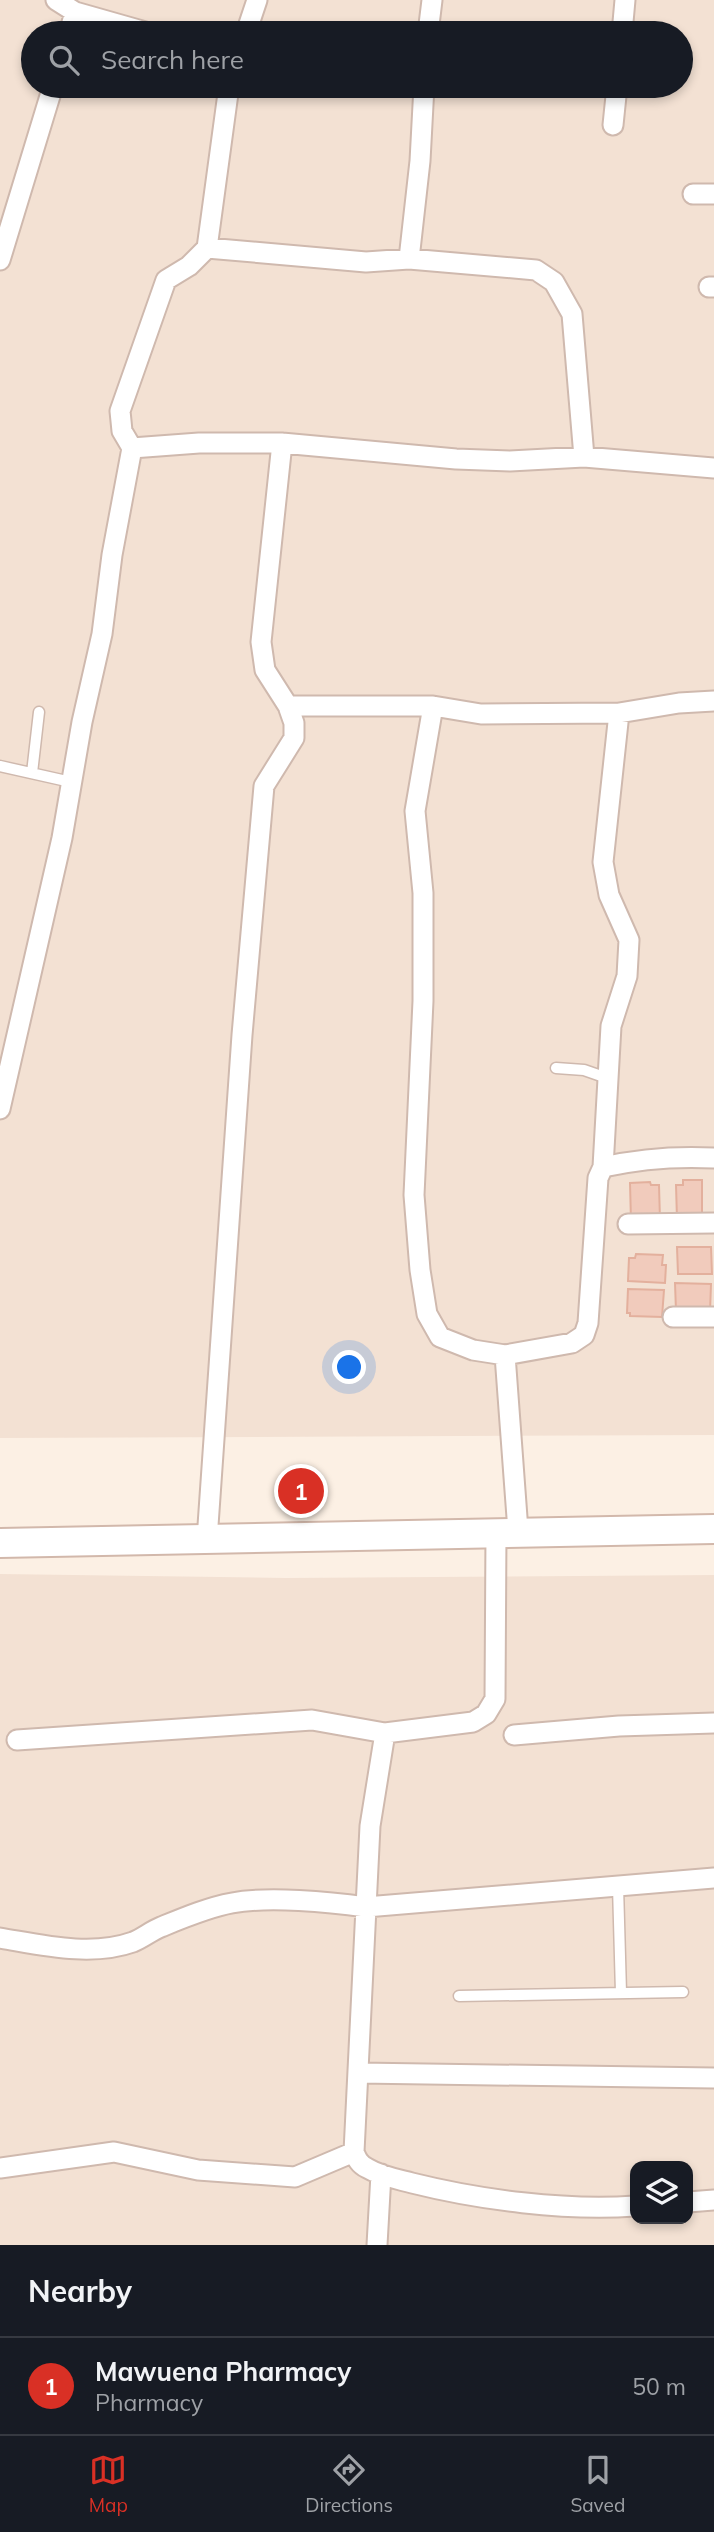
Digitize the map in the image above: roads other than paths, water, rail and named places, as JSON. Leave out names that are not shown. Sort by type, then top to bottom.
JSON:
[{"type":"main road","points":[[0,1543],[714,1529]]},
{"type":"street","points":[[56,0],[75,12],[107,21]]},
{"type":"street","points":[[250,21],[257,0]]},
{"type":"street","points":[[429,21],[432,0]]},
{"type":"street","points":[[623,21],[625,0]]},
{"type":"street","points":[[72,21],[75,12]]},
{"type":"street","points":[[0,260],[49,98]]},
{"type":"street","points":[[0,1109],[59,851],[102,634],[112,555],[132,448],[122,431],[120,411],[166,280],[189,266],[208,248],[227,98]]},
{"type":"street","points":[[409,259],[420,161],[423,98]]},
{"type":"street","points":[[614,125],[616,98]]},
{"type":"street","points":[[693,194],[714,194]]},
{"type":"street","points":[[208,248],[366,262],[409,259],[536,270],[554,282],[572,313],[584,457]]},
{"type":"street","points":[[132,448],[199,443],[282,443],[456,459],[510,461],[584,457],[714,468]]},
{"type":"street","points":[[207,1540],[239,1075],[264,786],[293,738],[294,723],[288,706],[265,670],[261,642],[282,443]]},
{"type":"street","points":[[288,706],[433,706],[481,714],[619,713],[679,703],[714,701]]},
{"type":"street","points":[[433,706],[415,811],[423,892],[423,1001],[414,1195],[420,1270],[427,1314],[440,1337],[472,1350],[505,1354],[572,1343],[584,1335],[588,1323],[598,1178],[603,1167],[613,1016],[627,976],[629,940],[609,895],[603,862],[619,713]]},
{"type":"street","points":[[603,1167],[639,1160],[714,1158]]},
{"type":"street","points":[[628,1224],[714,1223]]},
{"type":"street","points":[[673,1317],[714,1317]]},
{"type":"street","points":[[17,1740],[312,1720],[385,1733],[473,1722],[486,1714],[495,1699],[507,1532],[505,1354]]},
{"type":"street","points":[[514,1735],[619,1726],[714,1723]]},
{"type":"street","points":[[385,1733],[370,1826],[354,2152],[357,2161],[381,2175],[454,2193],[517,2202],[630,2206]]},
{"type":"street","points":[[0,1938],[61,1948],[113,1947],[135,1941],[161,1927],[196,1914],[232,1903],[328,1903],[366,1907],[714,1878]]},
{"type":"street","points":[[359,2073],[714,2078]]},
{"type":"street","points":[[0,2168],[114,2152],[198,2170],[295,2177],[354,2152]]},
{"type":"street","points":[[377,2245],[381,2175]]},
{"type":"street","points":[[693,2202],[714,2200]]},
{"type":"lane","points":[[32,773],[39,712]]},
{"type":"lane","points":[[0,766],[71,782]]},
{"type":"lane","points":[[556,1068],[584,1070],[607,1078]]},
{"type":"lane","points":[[618,1886],[621,1993]]},
{"type":"lane","points":[[459,1996],[683,1992]]},
{"type":"place","name":"Mawuena Pharmacy","points":[[301,1491]]}]
